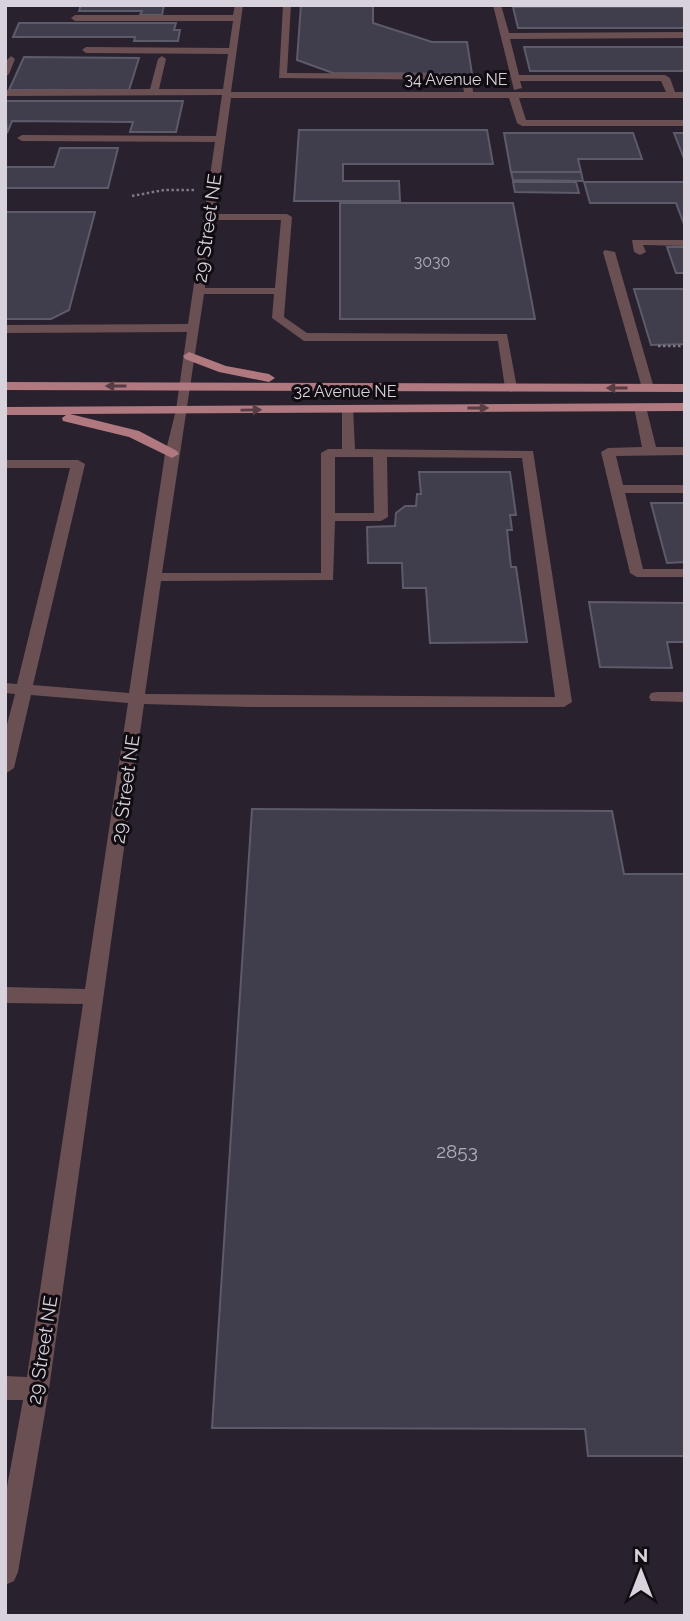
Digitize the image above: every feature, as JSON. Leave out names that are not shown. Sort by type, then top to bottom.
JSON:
[{"type":"main road","points":[[189,356],[223,369],[310,386]]},
{"type":"main road","name":"32 Avenue NE","points":[[5,386],[685,388]]},
{"type":"main road","name":"32 Avenue NE","points":[[5,411],[685,407]]},
{"type":"main road","points":[[30,411],[134,434],[172,454]]},
{"type":"street","name":"29 Street NE","points":[[5,1572],[37,1389],[239,5]]},
{"type":"street","points":[[287,5],[282,76],[466,76],[469,94]]},
{"type":"street","points":[[497,5],[522,123],[652,109],[685,123]]},
{"type":"street","points":[[75,18],[238,18]]},
{"type":"street","points":[[505,36],[685,35]]},
{"type":"street","points":[[86,50],[233,51]]},
{"type":"street","points":[[5,74],[11,59]]},
{"type":"street","points":[[154,92],[162,59]]},
{"type":"street","points":[[514,78],[665,78],[671,94]]},
{"type":"street","name":"34 Avenue NE","points":[[5,93],[516,94],[652,109],[671,94],[685,94]]},
{"type":"street","points":[[22,138],[220,139]]},
{"type":"street","points":[[209,217],[287,217],[278,318],[304,337],[503,337],[512,388]]},
{"type":"street","points":[[640,252],[636,242],[685,243]]},
{"type":"street","points":[[609,252],[648,388]]},
{"type":"street","points":[[198,291],[281,291]]},
{"type":"street","points":[[5,330],[193,328]]},
{"type":"street","points":[[640,407],[650,451]]},
{"type":"street","points":[[347,408],[349,453]]},
{"type":"street","points":[[685,451],[608,452],[637,573],[685,573]]},
{"type":"street","points":[[5,688],[138,699],[250,702],[564,702],[528,454],[328,453],[328,577],[156,577]]},
{"type":"street","points":[[328,517],[381,517],[380,453]]},
{"type":"street","points":[[5,464],[78,464],[5,768]]},
{"type":"street","points":[[617,489],[685,489]]},
{"type":"street","points":[[657,697],[685,697]]},
{"type":"street","points":[[5,995],[94,997]]},
{"type":"street","points":[[5,1388],[37,1389]]},
{"type":"path","points":[[132,196],[164,190],[212,191]]},
{"type":"path","points":[[649,346],[685,346]]},
{"type":"building","points":[[81,5],[164,5],[162,15],[140,15],[142,11],[79,11]]},
{"type":"building","points":[[301,5],[373,5],[373,23],[432,42],[467,42],[472,74],[333,73],[297,60]]},
{"type":"building","points":[[513,7],[685,7],[685,28],[518,28]]},
{"type":"building","points":[[19,23],[176,23],[174,30],[180,30],[178,41],[134,41],[135,37],[13,37]]},
{"type":"building","points":[[524,47],[685,47],[685,71],[530,71]]},
{"type":"building","points":[[24,57],[139,58],[129,90],[9,90]]},
{"type":"building","points":[[5,101],[183,101],[176,132],[130,132],[133,122],[12,121],[7,133]]},
{"type":"building","points":[[299,130],[487,130],[493,164],[343,164],[343,181],[399,181],[400,201],[294,201]]},
{"type":"building","points":[[504,133],[633,133],[642,159],[578,159],[581,172],[511,172]]},
{"type":"building","points":[[674,133],[685,133],[685,161]]},
{"type":"building","points":[[60,148],[118,148],[108,188],[5,188],[5,167],[54,167]]},
{"type":"building","points":[[511,172],[581,172],[583,181],[513,180]]},
{"type":"building","points":[[513,182],[576,182],[579,193],[515,192]]},
{"type":"building","points":[[584,182],[685,182],[685,227],[676,203],[590,203]]},
{"type":"building","points":[[340,203],[513,203],[535,319],[340,319]]},
{"type":"building","points":[[5,212],[95,212],[69,310],[51,319],[5,319]]},
{"type":"building","points":[[667,247],[685,247],[685,273],[676,273]]},
{"type":"building","points":[[634,289],[685,289],[685,344],[651,345]]},
{"type":"building","points":[[419,472],[510,472],[516,515],[510,515],[512,530],[507,530],[511,567],[516,567],[527,642],[430,643],[426,588],[403,588],[402,563],[368,563],[367,527],[395,526],[396,513],[405,506],[416,506],[417,494],[421,494]]},
{"type":"building","points":[[651,503],[685,503],[685,562],[667,563]]},
{"type":"building","points":[[589,602],[685,603],[685,642],[667,642],[672,668],[600,667]]},
{"type":"building","points":[[252,809],[612,811],[624,874],[685,874],[685,1456],[588,1456],[585,1429],[212,1428]]}]
